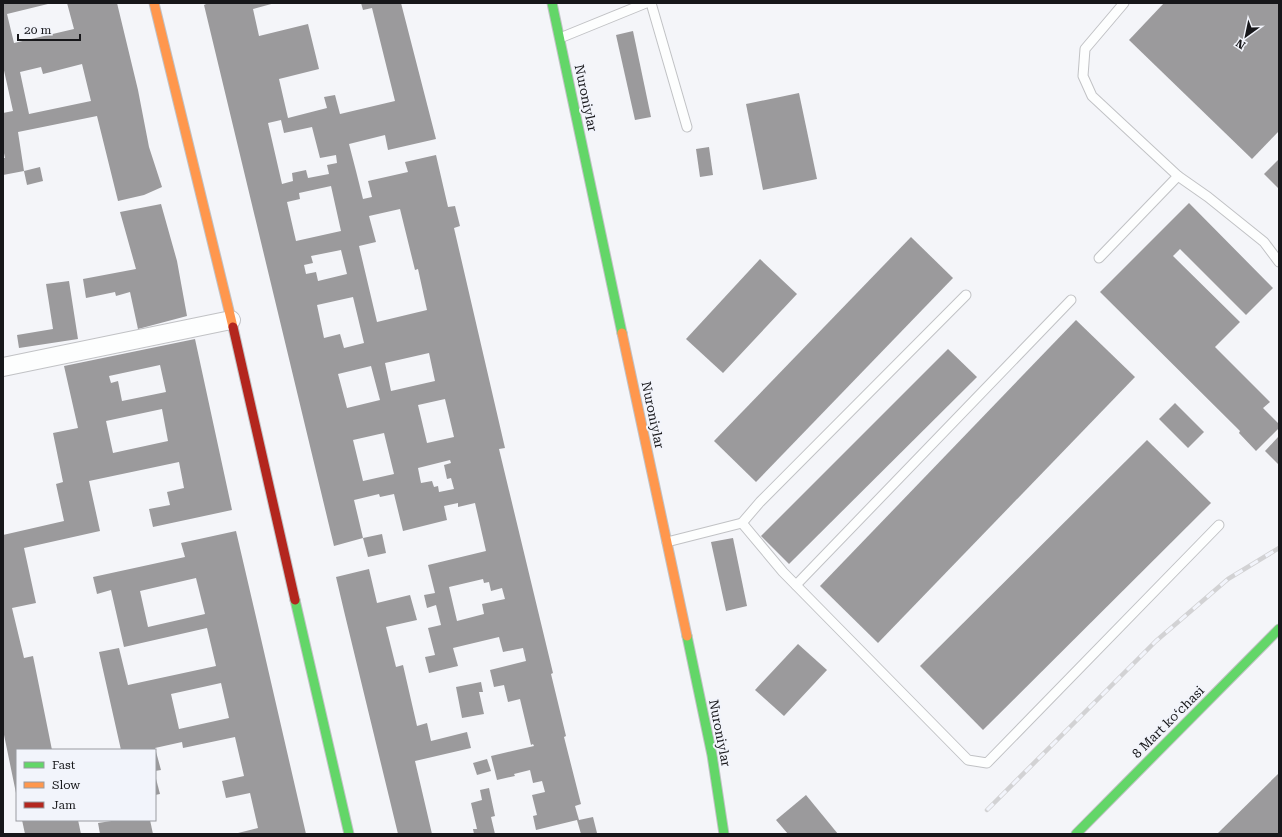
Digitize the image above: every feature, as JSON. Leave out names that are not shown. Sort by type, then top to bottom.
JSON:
[{"type":"street","points":[[154,3],[230,320],[349,834]]},
{"type":"street","name":"Nuroniylar","points":[[552,3],[712,755],[724,834]]},
{"type":"street","points":[[3,367],[230,320]]},
{"type":"street","name":"8 Mart koʻchasi","points":[[1076,834],[1279,629]]},
{"type":"lane","points":[[560,38],[646,3]]},
{"type":"lane","points":[[651,3],[687,127]]},
{"type":"lane","points":[[1124,3],[1085,49],[1083,76],[1092,96],[1178,176],[1208,197],[1264,242],[1279,262]]},
{"type":"lane","points":[[1099,258],[1178,176]]},
{"type":"lane","points":[[667,542],[742,523],[760,502],[966,295]]},
{"type":"lane","points":[[796,585],[1071,300]]},
{"type":"lane","points":[[742,523],[796,585],[968,760],[987,763],[1219,525]]},
{"type":"building","points":[[3,3],[52,3],[7,14],[14,43],[74,29],[67,3],[117,3],[138,90],[149,147],[162,187],[144,195],[118,201],[97,116],[18,132],[24,171],[3,175],[3,158],[5,158],[3,148],[3,113],[13,111],[3,66]],"holes":[[[82,64],[91,101],[29,114],[20,72],[41,67],[43,74]]]},
{"type":"building","points":[[208,3],[275,3],[253,9],[259,36],[308,24],[319,69],[279,79],[288,118],[327,108],[324,97],[335,95],[340,114],[395,101],[372,8],[363,10],[361,3],[401,3],[436,139],[388,150],[385,135],[349,144],[363,199],[372,197],[368,181],[408,172],[405,162],[436,155],[448,207],[455,206],[460,226],[454,228],[505,448],[499,449],[553,673],[551,674],[566,736],[564,737],[581,804],[575,806],[579,820],[593,817],[597,833],[581,834],[577,820],[536,830],[533,816],[537,815],[532,795],[545,792],[542,781],[533,783],[530,770],[514,774],[515,776],[497,780],[491,756],[534,746],[533,744],[531,745],[520,699],[508,702],[504,685],[494,687],[490,670],[526,661],[523,648],[503,652],[499,637],[453,648],[458,666],[429,673],[425,657],[435,655],[428,628],[441,625],[436,605],[427,608],[424,595],[435,593],[428,565],[486,551],[475,503],[458,507],[458,503],[444,506],[447,520],[403,531],[394,494],[380,497],[379,494],[354,500],[363,538],[334,546],[204,5]],"holes":[[[281,120],[284,133],[312,127],[320,158],[336,155],[337,163],[327,165],[329,174],[308,178],[306,170],[292,173],[293,181],[282,184],[268,123]],[[331,186],[341,231],[296,241],[287,202],[300,199],[299,193]],[[400,209],[415,270],[418,269],[427,310],[377,322],[359,246],[376,242],[369,216]],[[341,250],[347,274],[318,281],[316,272],[306,274],[304,265],[313,263],[311,256]],[[353,297],[364,343],[344,348],[340,334],[324,338],[317,305]],[[429,353],[435,381],[391,391],[385,363]],[[371,366],[380,400],[347,408],[338,374]],[[445,399],[454,437],[427,443],[418,405]],[[384,433],[394,474],[363,481],[353,440]],[[450,460],[451,463],[444,465],[447,479],[451,478],[454,489],[439,492],[438,486],[434,487],[432,481],[421,483],[418,468]],[[483,579],[484,583],[489,582],[491,591],[502,588],[505,599],[482,604],[484,614],[457,621],[449,587]]]},
{"type":"building","points":[[1164,3],[1279,3],[1279,131],[1252,159],[1129,40]]},
{"type":"building","points":[[633,31],[651,117],[635,120],[616,35]]},
{"type":"building","points":[[799,93],[817,179],[763,190],[746,104]]},
{"type":"building","points":[[709,147],[713,175],[700,177],[696,149]]},
{"type":"building","points":[[1279,159],[1279,189],[1264,174]]},
{"type":"building","points":[[40,167],[43,181],[27,185],[24,171]]},
{"type":"building","points":[[1189,203],[1273,288],[1246,315],[1180,249],[1173,256],[1240,322],[1215,347],[1270,402],[1263,408],[1279,424],[1279,428],[1256,451],[1239,433],[1240,431],[1100,292]]},
{"type":"building","points":[[161,204],[177,261],[187,316],[138,329],[130,292],[116,296],[115,292],[86,298],[83,279],[136,269],[120,212]]},
{"type":"building","points":[[911,237],[953,278],[756,482],[714,441]]},
{"type":"building","points":[[760,259],[797,294],[723,373],[686,339]]},
{"type":"building","points":[[69,281],[78,339],[19,348],[17,335],[53,329],[46,284]]},
{"type":"building","points":[[1076,320],[1135,377],[878,643],[820,586]]},
{"type":"building","points":[[195,339],[232,510],[153,527],[149,509],[170,505],[167,492],[184,488],[179,462],[89,481],[100,531],[24,548],[36,603],[12,608],[24,658],[33,656],[52,749],[16,749],[16,793],[3,730],[3,535],[64,521],[56,484],[63,482],[53,433],[78,428],[64,366]],"holes":[[[160,365],[166,392],[122,401],[118,381],[111,383],[109,376]],[[162,409],[168,441],[113,453],[106,421]]]},
{"type":"building","points":[[948,349],[977,377],[789,564],[761,536]]},
{"type":"building","points":[[1175,403],[1204,432],[1188,448],[1159,419]]},
{"type":"building","points":[[1279,436],[1279,465],[1265,451]]},
{"type":"building","points":[[1147,440],[1211,503],[983,730],[920,666]]},
{"type":"building","points":[[236,531],[306,834],[234,834],[258,828],[250,793],[226,798],[222,781],[244,776],[235,737],[183,748],[182,742],[155,749],[121,749],[99,652],[119,648],[128,685],[216,666],[207,628],[124,647],[111,590],[97,594],[93,577],[185,557],[181,543]],"holes":[[[196,578],[205,614],[148,627],[140,591]],[[221,683],[229,718],[179,729],[171,694]]]},
{"type":"building","points":[[382,534],[386,553],[368,557],[363,538]]},
{"type":"building","points":[[733,538],[747,606],[726,611],[711,542]]},
{"type":"building","points":[[369,569],[377,603],[410,595],[417,620],[386,627],[396,667],[403,665],[417,726],[427,723],[431,741],[467,732],[471,748],[415,761],[432,834],[398,834],[344,611],[336,577]]},
{"type":"building","points":[[798,644],[827,670],[784,716],[755,690]]},
{"type":"building","points":[[481,682],[483,692],[479,692],[484,714],[462,718],[456,687]]},
{"type":"building","points":[[156,752],[161,770],[156,771]]},
{"type":"building","points":[[487,759],[491,771],[477,775],[473,763]]},
{"type":"building","points":[[1279,773],[1279,834],[1217,834]]},
{"type":"building","points":[[156,779],[160,794],[156,795]]},
{"type":"building","points":[[489,788],[495,816],[491,817],[495,834],[474,834],[473,829],[477,829],[471,803],[482,800],[480,790]]},
{"type":"building","points":[[806,795],[838,834],[788,834],[776,820]]},
{"type":"building","points":[[22,821],[78,821],[81,834],[25,834]]},
{"type":"building","points":[[111,821],[150,821],[153,834],[100,834],[98,823]]},
{"type":"railway","points":[[987,810],[1156,641],[1228,579],[1279,548]]},
{"type":"traffic: fast","points":[[552,3],[622,333]]},
{"type":"traffic: fast","points":[[295,600],[349,834]]},
{"type":"traffic: fast","points":[[1076,834],[1279,629]]},
{"type":"traffic: fast","points":[[687,636],[712,755],[724,834]]},
{"type":"traffic: slow","points":[[154,3],[233,327]]},
{"type":"traffic: slow","points":[[622,333],[687,636]]},
{"type":"traffic: jam","points":[[233,327],[295,600]]}]
